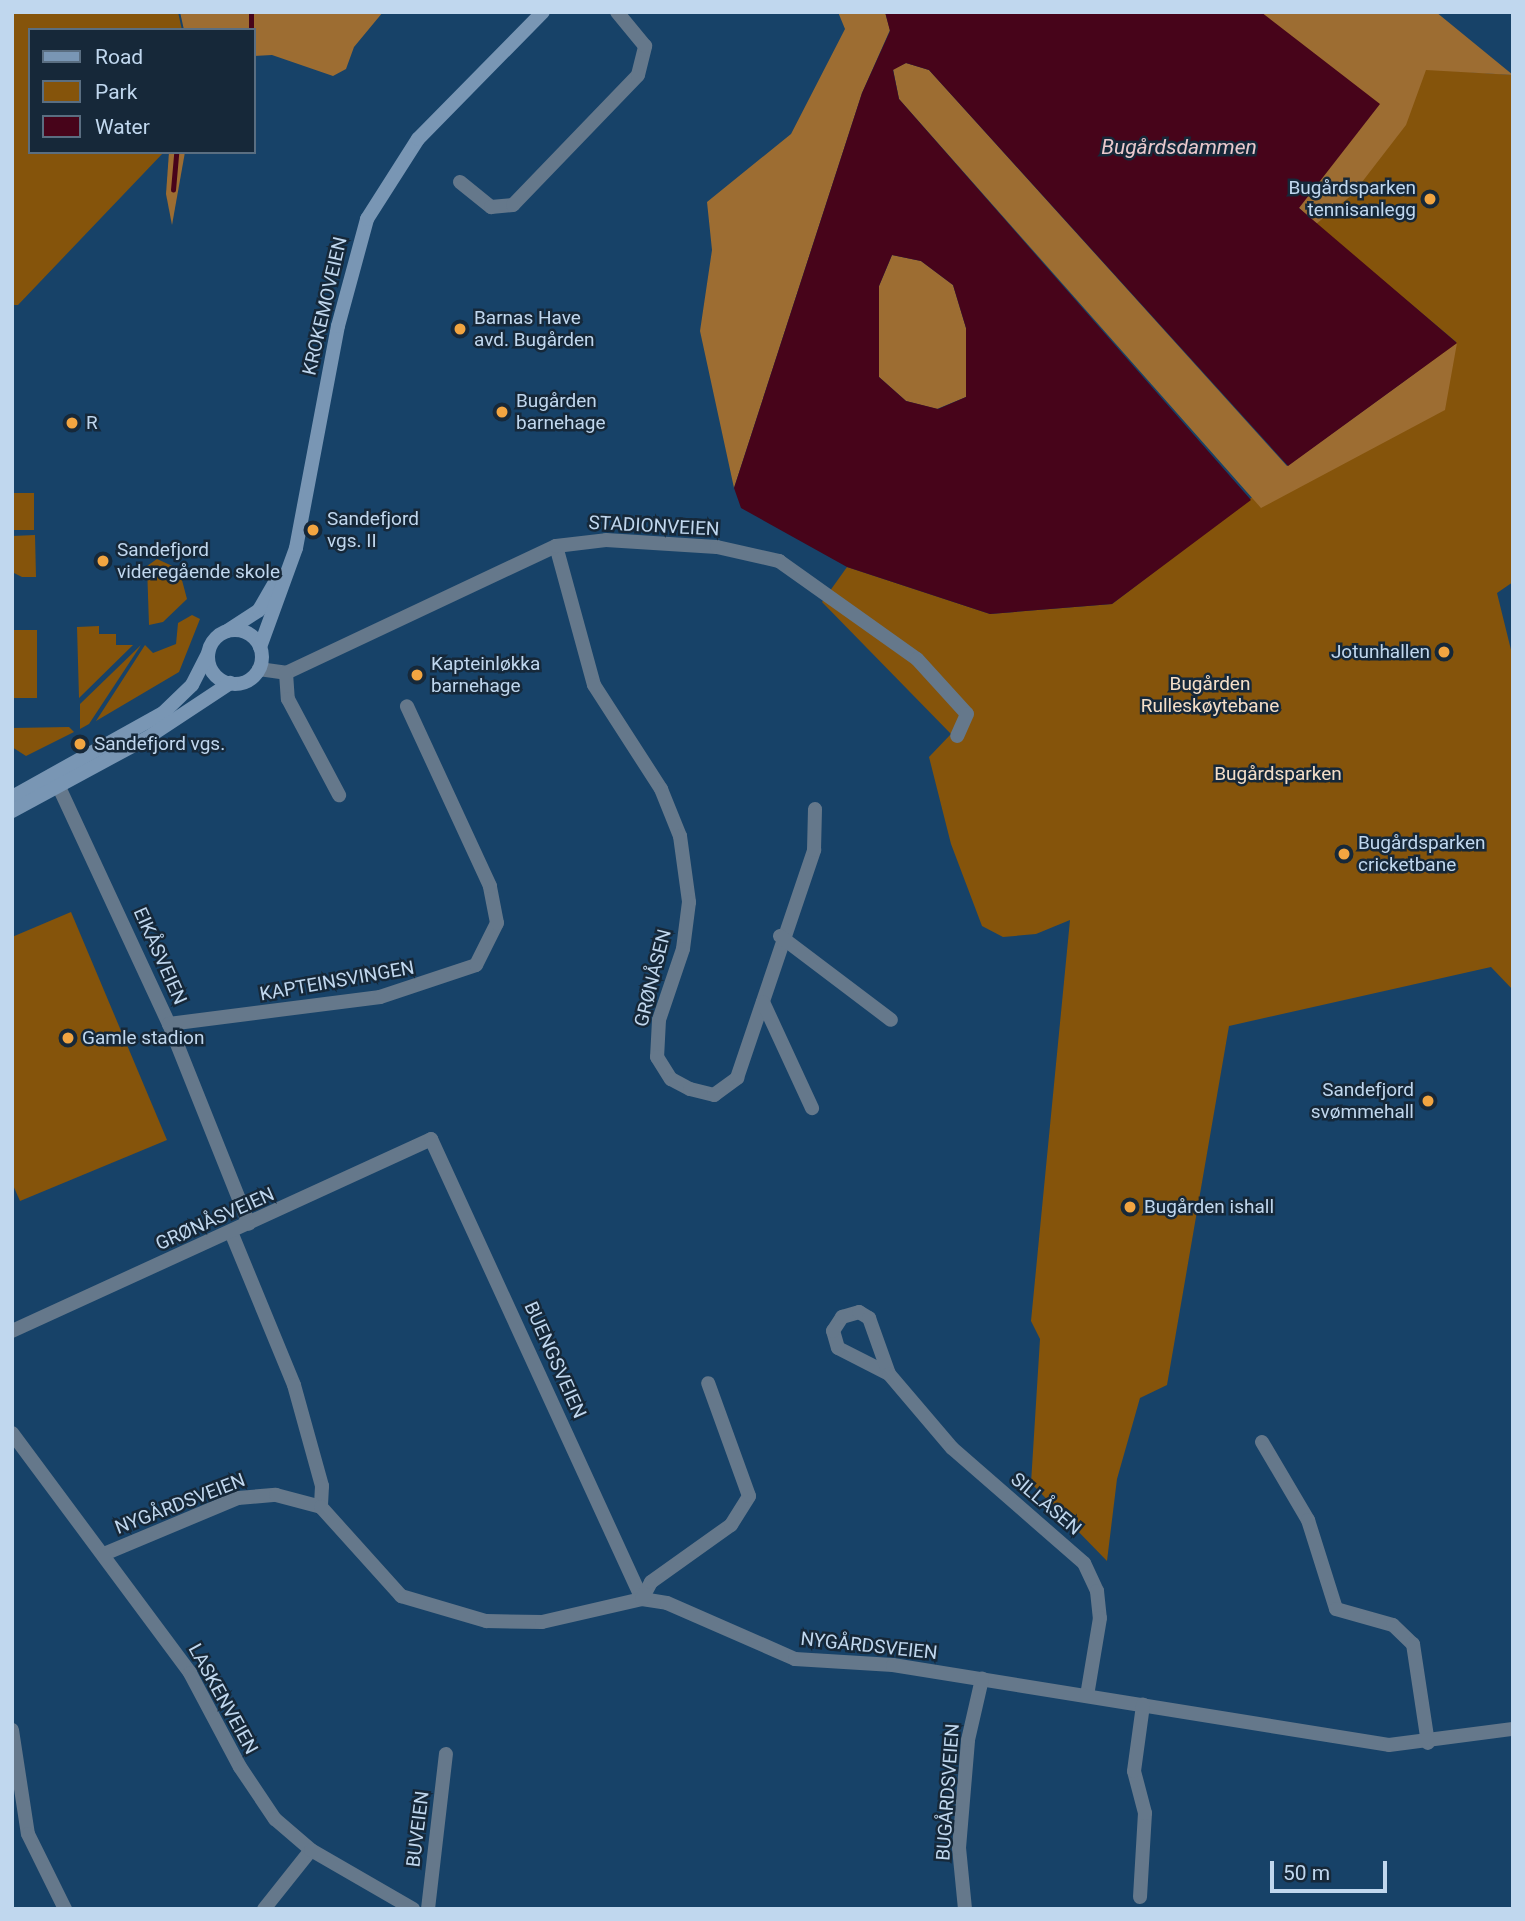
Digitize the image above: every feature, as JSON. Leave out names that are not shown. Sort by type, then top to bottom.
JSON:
[{"type":"main road","name":"KROKEMOVEIEN","points":[[259,669],[260,647],[296,548],[344,298],[367,219],[418,139],[543,12]]},
{"type":"main road","name":"KROKEMOVEIEN","points":[[12,797],[163,713],[192,685],[208,653],[227,631],[259,610],[296,548]]},
{"type":"main road","points":[[227,631],[244,631],[260,647]]},
{"type":"main road","points":[[208,653],[215,675],[230,683]]},
{"type":"main road","points":[[12,811],[230,683],[247,681],[259,669]]},
{"type":"street","points":[[460,182],[491,207],[513,205],[638,75],[646,63],[645,46],[617,12]]},
{"type":"street","name":"STADIONVEIEN","points":[[286,673],[556,546],[606,540],[690,545],[779,561],[917,659],[967,714],[957,736]]},
{"type":"street","name":"GRØNÅSEN","points":[[556,546],[594,685],[661,789],[680,836],[689,902],[683,949],[657,1036],[663,1070],[690,1089],[726,1090],[763,1002],[780,936],[814,850],[815,808]]},
{"type":"street","points":[[259,669],[286,673],[288,699],[339,795]]},
{"type":"street","name":"KAPTEINSVINGEN","points":[[169,1024],[380,997],[476,965],[497,923],[490,886],[407,706]]},
{"type":"street","name":"EIKÅSVEIEN","points":[[58,785],[169,1024],[249,1224]]},
{"type":"street","points":[[780,936],[891,1020]]},
{"type":"street","points":[[763,1002],[812,1108]]},
{"type":"street","name":"GRØNÅSVEIEN","points":[[12,1331],[431,1139]]},
{"type":"street","name":"BUENGSVEIEN","points":[[431,1139],[642,1599]]},
{"type":"street","points":[[231,1232],[294,1385],[322,1486],[321,1507]]},
{"type":"street","name":"SILLÅSEN","points":[[890,1374],[838,1349],[832,1331],[842,1317],[859,1312],[869,1318],[890,1374],[952,1448],[1084,1563],[1097,1591],[1100,1618],[1087,1696]]},
{"type":"street","points":[[642,1599],[651,1583],[731,1525],[750,1496],[708,1383]]},
{"type":"street","name":"LASKENVEIEN","points":[[12,1433],[190,1673],[262,1803],[311,1850],[413,1909]]},
{"type":"street","points":[[1262,1442],[1308,1520],[1336,1609],[1393,1625],[1413,1644],[1428,1743]]},
{"type":"street","name":"NYGÅRDSVEIEN","points":[[104,1554],[258,1494],[321,1507],[382,1580],[424,1606],[511,1623],[642,1599],[667,1603],[794,1659],[982,1679],[1390,1745],[1428,1743],[1513,1729]]},
{"type":"street","name":"BUGÅRDSVEIEN","points":[[965,1909],[963,1794],[982,1679]]},
{"type":"street","points":[[1140,1897],[1144,1813],[1134,1771],[1143,1705]]},
{"type":"street","points":[[12,1730],[28,1834],[65,1909]]},
{"type":"street","name":"BUVEIEN","points":[[428,1909],[446,1754]]},
{"type":"street","points":[[264,1909],[272,1890],[311,1850]]},
{"type":"green space","points":[[12,12],[178,12],[182,28],[28,28],[28,154],[162,154],[18,305],[12,305]]},
{"type":"green space","name":"Bugårdsparken","points":[[1426,69],[1513,75],[1513,582],[1497,593],[1513,658],[1513,990],[1491,967],[1229,1026],[1167,1385],[1140,1398],[1117,1479],[1107,1561],[1031,1483],[1040,1339],[1031,1321],[1070,920],[1036,934],[1003,937],[982,926],[951,844],[929,757],[951,734],[822,602],[847,567],[990,614],[1112,604],[1456,342],[1316,224]]},
{"type":"green space","points":[[12,493],[34,493],[34,530],[12,530]]},
{"type":"green space","points":[[35,535],[36,577],[22,577],[12,572],[12,536]]},
{"type":"green space","points":[[157,559],[179,569],[187,599],[163,622],[149,625],[147,566]]},
{"type":"green space","points":[[192,615],[200,619],[179,672],[96,721],[145,645],[153,653],[176,644],[178,623]]},
{"type":"green space","points":[[99,626],[99,634],[116,634],[116,645],[133,645],[79,698],[77,627]]},
{"type":"green space","points":[[12,630],[37,630],[37,698],[12,698]]},
{"type":"green space","points":[[141,645],[89,724],[80,729],[80,704]]},
{"type":"green space","points":[[69,727],[74,732],[26,756],[12,747],[12,728]]},
{"type":"green space","name":"Gamle stadion","points":[[71,912],[167,1140],[20,1201],[12,1183],[12,937]]},
{"type":"shaded area","points":[[180,12],[383,12],[354,47],[346,69],[333,76],[272,55],[256,56],[256,28],[184,28]]},
{"type":"shaded area","points":[[838,12],[885,12],[890,30],[862,93],[734,488],[700,331],[712,250],[707,202],[791,134],[845,29]]},
{"type":"shaded area","points":[[1261,12],[1436,12],[1513,75],[1426,70],[1406,125],[1352,195],[1316,224],[1299,208]]},
{"type":"shaded area","points":[[906,63],[929,70],[1287,466],[1457,343],[1445,410],[1261,508],[899,99],[893,69]]},
{"type":"shaded area","points":[[169,154],[185,154],[172,225],[166,194]]},
{"type":"shaded area","points":[[892,255],[921,261],[953,285],[966,328],[966,397],[937,409],[906,401],[879,377],[879,286]]},
{"type":"water","name":"Bugårdsdammen","points":[[885,12],[1261,12],[1380,104],[1299,208],[1457,343],[1288,466],[929,70],[906,63],[893,70],[899,99],[1251,500],[1112,604],[990,614],[847,567],[741,508],[734,488],[862,93],[890,31]],"holes":[[[892,255],[921,261],[953,285],[966,328],[966,397],[938,409],[906,401],[879,377],[879,286]]]},
{"type":"waterway","points":[[251,12],[251,28]]},
{"type":"waterway","points":[[173,190],[176,154]]},
{"type":"place","name":"Bugårdsparken tennisanlegg","points":[[1430,199]]},
{"type":"place","name":"Barnas Have avd. Bugården","points":[[460,329]]},
{"type":"place","name":"Bugården barnehage","points":[[502,412]]},
{"type":"place","name":"R","points":[[72,423]]},
{"type":"place","name":"Sandefjord vgs. II","points":[[313,530]]},
{"type":"place","name":"Sandefjord videregående skole","points":[[103,561]]},
{"type":"place","name":"Jotunhallen","points":[[1444,652]]},
{"type":"place","name":"Kapteinløkka barnehage","points":[[417,675]]},
{"type":"place","name":"Sandefjord vgs.","points":[[80,744]]},
{"type":"place","name":"Bugårdsparken cricketbane","points":[[1344,854]]},
{"type":"place","name":"Gamle stadion","points":[[68,1038]]},
{"type":"place","name":"Sandefjord svømmehall","points":[[1428,1101]]},
{"type":"place","name":"Bugården ishall","points":[[1130,1207]]},
{"type":"park label","name":"Bugården Rulleskøytebane","points":[[1210,695]]}]
